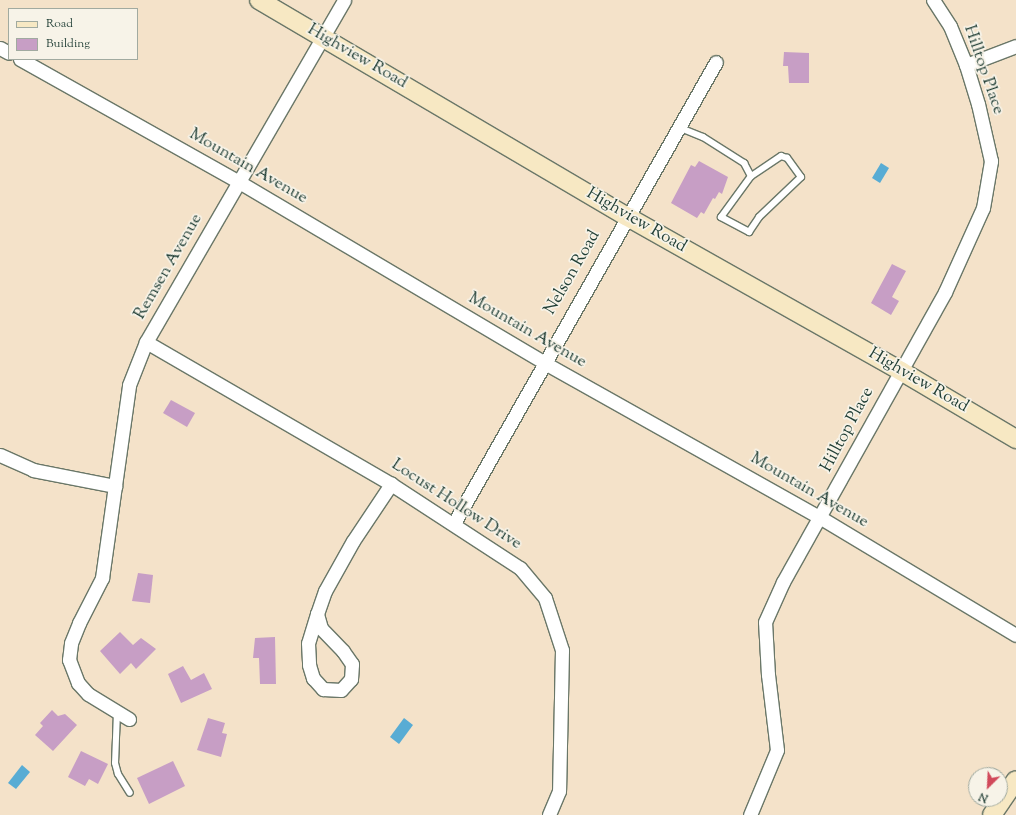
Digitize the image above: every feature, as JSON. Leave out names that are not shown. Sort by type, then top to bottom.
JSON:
[{"type":"street","name":"Highview Road","points":[[258,0],[626,216],[901,370],[1016,439]]},
{"type":"street","name":"Remsen Avenue","points":[[129,719],[88,694],[78,683],[69,660],[71,644],[76,630],[102,578],[129,385],[146,342],[344,0]]},
{"type":"street","name":"Hilltop Place","points":[[750,815],[777,750],[768,675],[765,622],[783,582],[822,518],[901,370],[945,292],[983,208],[991,161],[966,65],[950,26],[933,0]]},
{"type":"street","points":[[966,65],[1016,46]]},
{"type":"street","name":"Mountain Avenue","points":[[22,60],[239,182],[543,362],[822,518],[1016,635]]},
{"type":"street","name":"Nelson Road","points":[[454,523],[543,362],[716,62]]},
{"type":"street","name":"Locust Hollow Drive","points":[[146,342],[391,484],[454,523],[520,568],[545,598],[562,650],[558,791],[549,815]]},
{"type":"street","points":[[0,455],[33,470],[115,486]]},
{"type":"street","points":[[317,614],[321,628],[343,651],[352,664],[351,679],[341,690],[323,689],[313,678],[309,665],[308,643],[324,591],[352,541],[391,484]]},
{"type":"street","points":[[992,815],[1016,780]]},
{"type":"lane","points":[[678,126],[703,137],[740,158],[751,176]]},
{"type":"lane","points":[[781,156],[787,158],[801,178],[759,216],[749,232],[721,217],[751,176],[781,156]]},
{"type":"lane","points":[[117,711],[115,763],[118,774],[130,793]]},
{"type":"water","points":[[881,163],[889,168],[880,183],[872,178]]},
{"type":"water","points":[[404,718],[413,725],[399,744],[390,737]]},
{"type":"water","points":[[22,765],[30,772],[16,789],[8,783]]},
{"type":"building","points":[[784,52],[809,53],[809,83],[789,83],[788,66],[783,66]]},
{"type":"building","points":[[699,161],[728,177],[722,194],[719,192],[715,199],[713,198],[704,214],[701,212],[697,218],[671,203],[691,165],[695,167]]},
{"type":"building","points":[[892,264],[906,271],[892,297],[899,301],[891,315],[871,303]]},
{"type":"building","points":[[171,400],[195,413],[187,427],[163,413]]},
{"type":"building","points":[[138,573],[153,575],[150,603],[132,601]]},
{"type":"building","points":[[120,632],[133,645],[141,638],[156,649],[136,669],[131,663],[120,674],[100,651]]},
{"type":"building","points":[[275,637],[276,684],[260,684],[259,658],[253,658],[255,638]]},
{"type":"building","points":[[183,666],[191,680],[204,673],[212,689],[181,703],[168,674]]},
{"type":"building","points":[[52,710],[58,716],[65,714],[77,725],[53,751],[35,735],[43,726],[40,723]]},
{"type":"building","points":[[208,718],[225,723],[222,733],[227,734],[221,757],[197,750]]},
{"type":"building","points":[[81,751],[108,764],[98,784],[89,779],[85,786],[68,777]]},
{"type":"building","points":[[173,761],[185,786],[149,804],[137,778]]}]
